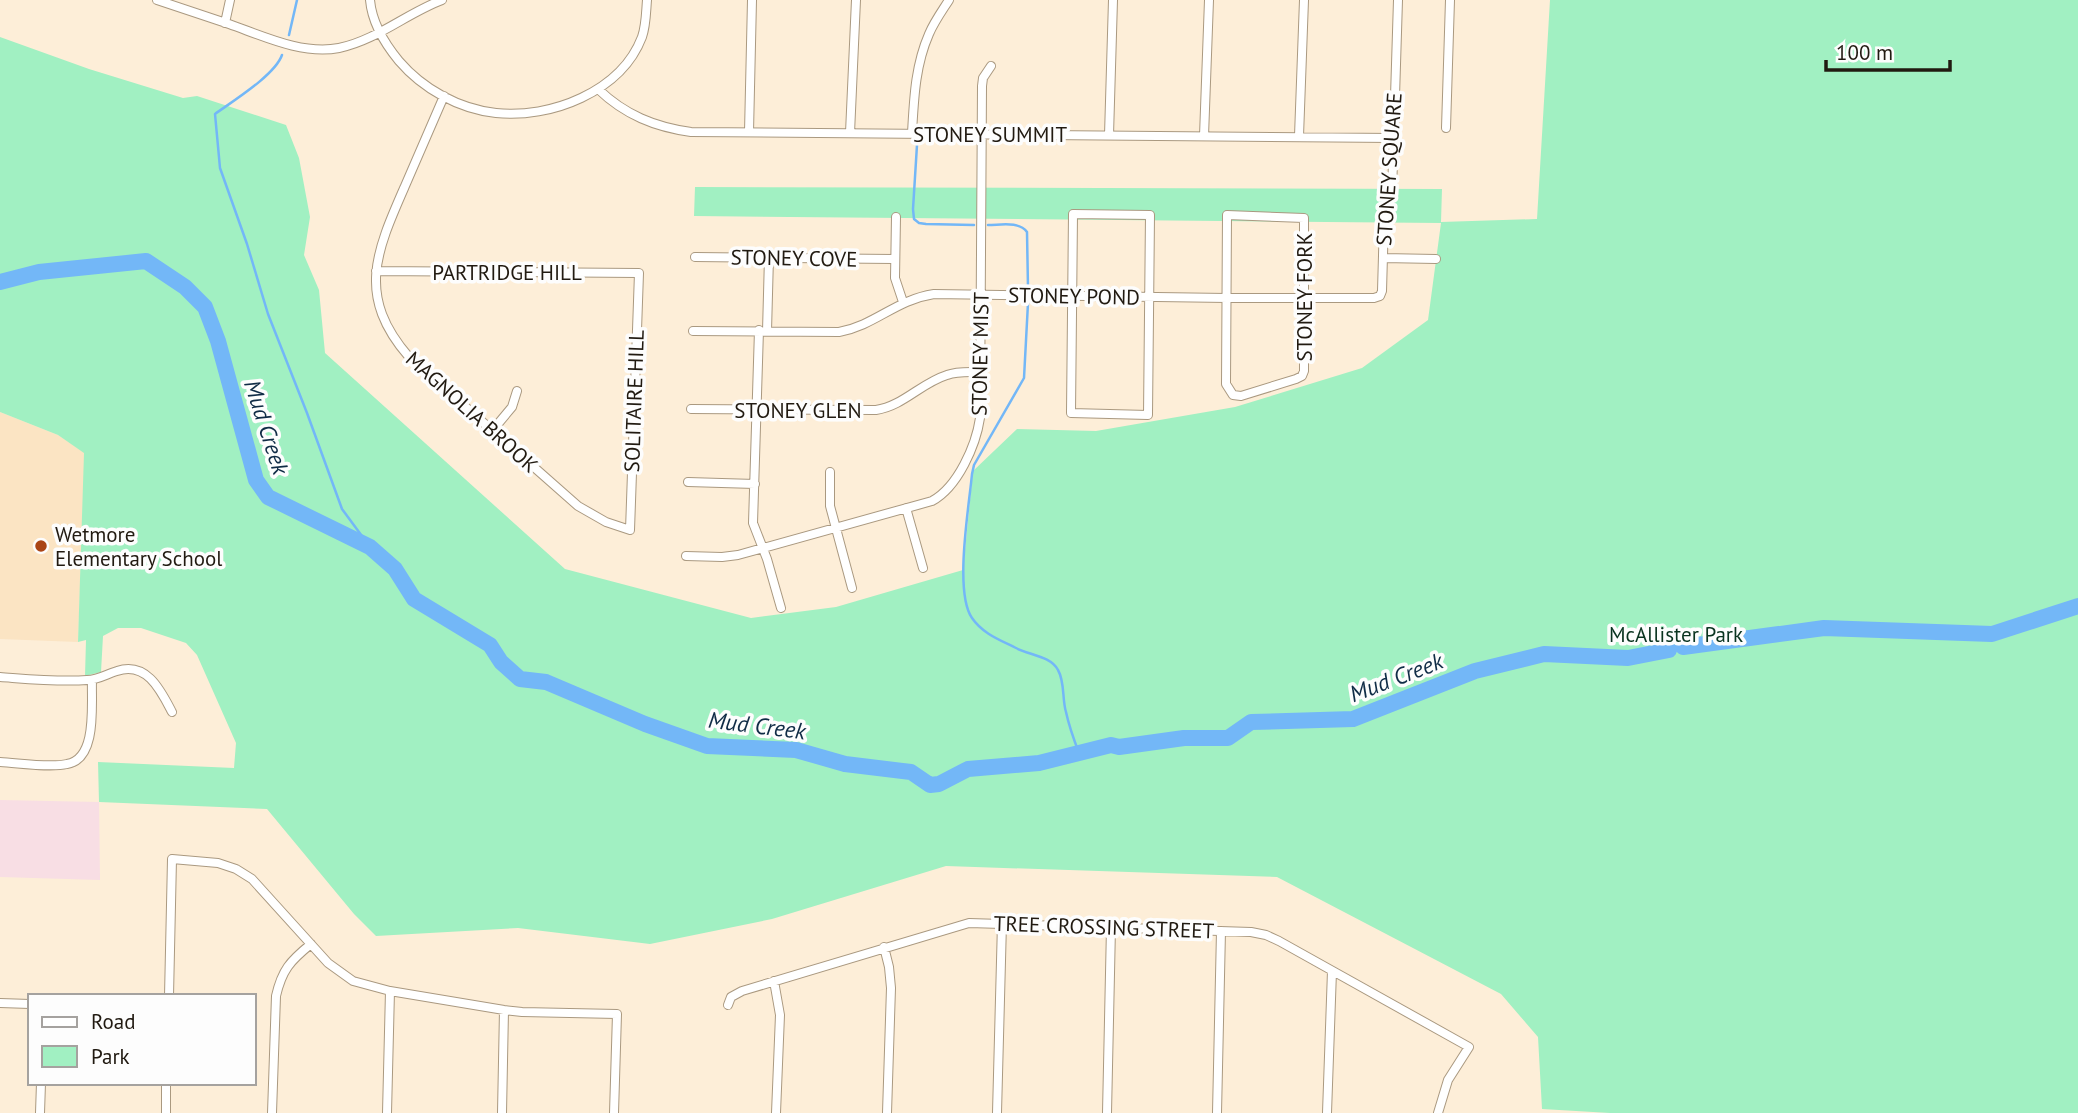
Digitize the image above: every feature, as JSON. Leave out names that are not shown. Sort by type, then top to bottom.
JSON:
[{"type":"street","points":[[157,0],[281,42],[321,48],[338,48],[380,32],[442,0]]},
{"type":"street","points":[[225,23],[230,0]]},
{"type":"street","points":[[370,0],[371,10],[385,43],[405,68],[426,86],[461,104],[485,111],[524,113],[567,103],[598,89],[619,71],[638,45],[644,30],[647,0]]},
{"type":"street","points":[[749,132],[752,0]]},
{"type":"street","points":[[850,133],[856,0]]},
{"type":"street","points":[[912,134],[919,63],[930,31],[949,0]]},
{"type":"street","points":[[1109,135],[1113,0]]},
{"type":"street","points":[[1204,136],[1209,0]]},
{"type":"street","points":[[1299,136],[1304,0]]},
{"type":"street","name":"STONEY SQUARE","points":[[1380,296],[1384,220],[1392,194],[1398,0]]},
{"type":"street","points":[[1446,128],[1450,0]]},
{"type":"street","name":"STONEY MIST","points":[[687,556],[722,557],[763,548],[933,500],[944,493],[970,453],[979,425],[983,78],[991,66]]},
{"type":"street","name":"STONEY SUMMIT","points":[[598,89],[625,112],[654,125],[691,132],[1394,138]]},
{"type":"street","name":"MAGNOLIA BROOK","points":[[444,96],[382,238],[376,271],[381,313],[409,357],[578,506],[606,522],[630,530]]},
{"type":"street","points":[[1073,215],[1150,215],[1151,297],[1148,415],[1071,413],[1073,215]]},
{"type":"street","name":"STONEY FORK","points":[[1227,215],[1304,218],[1305,298],[1302,376],[1241,396],[1233,395],[1226,384],[1227,215]]},
{"type":"street","points":[[896,218],[895,278],[902,302]]},
{"type":"street","name":"STONEY COVE","points":[[695,257],[894,259]]},
{"type":"street","points":[[769,257],[757,410],[754,523],[781,608]]},
{"type":"street","points":[[1383,258],[1436,259]]},
{"type":"street","name":"PARTRIDGE HILL","points":[[376,271],[639,273]]},
{"type":"street","name":"SOLITAIRE HILL","points":[[630,530],[639,273]]},
{"type":"street","name":"STONEY POND","points":[[693,331],[831,332],[854,329],[869,323],[902,302],[934,294],[1227,298],[1380,296]]},
{"type":"street","name":"STONEY GLEN","points":[[691,409],[887,409],[946,375],[981,372]]},
{"type":"street","points":[[492,431],[512,408],[517,391]]},
{"type":"street","points":[[830,472],[829,494],[835,529],[852,588]]},
{"type":"street","points":[[688,482],[755,484]]},
{"type":"street","points":[[906,508],[923,568]]},
{"type":"street","points":[[0,677],[92,680],[124,669],[137,670],[156,682],[172,712]]},
{"type":"street","points":[[0,762],[67,764],[79,759],[88,746],[92,680]]},
{"type":"street","points":[[169,994],[172,859],[218,863],[244,873],[259,885],[328,963],[343,975],[369,986],[504,1010],[617,1014],[614,1113]]},
{"type":"street","name":"TREE CROSSING STREET","points":[[728,1006],[736,994],[958,925],[980,922],[1251,932],[1266,935],[1469,1047],[1448,1080],[1438,1113]]},
{"type":"street","points":[[997,1113],[1002,923]]},
{"type":"street","points":[[1107,1113],[1111,927]]},
{"type":"street","points":[[1217,1113],[1221,931]]},
{"type":"street","points":[[272,1113],[276,996],[287,966],[311,944]]},
{"type":"street","points":[[884,947],[891,988],[887,1113]]},
{"type":"street","points":[[1327,1113],[1332,971]]},
{"type":"street","points":[[774,981],[780,1015],[776,1113]]},
{"type":"street","points":[[387,1113],[390,990]]},
{"type":"street","points":[[0,1003],[28,1004]]},
{"type":"street","points":[[502,1113],[504,1010]]},
{"type":"street","points":[[40,1113],[41,1085]]},
{"type":"street","points":[[166,1085],[166,1113]]},
{"type":"shaded area","name":"Wetmore Elementary School","points":[[0,412],[58,435],[85,453],[78,642],[0,639]]},
{"type":"shaded area","points":[[0,800],[99,802],[100,880],[0,877]]},
{"type":"green space","name":"McAllister Park","points":[[1550,0],[2078,0],[2078,1113],[1610,1113],[1542,1109],[1538,1037],[1501,994],[1277,877],[946,866],[772,919],[650,944],[518,928],[376,936],[354,914],[267,809],[99,802],[98,762],[234,768],[236,743],[197,655],[186,643],[141,628],[118,628],[103,636],[101,672],[85,676],[86,640],[78,642],[84,453],[58,435],[0,412],[0,37],[89,69],[183,98],[197,96],[286,125],[299,158],[310,217],[304,255],[319,290],[325,353],[565,569],[751,618],[836,607],[963,570],[973,471],[1017,429],[1096,431],[1235,407],[1362,368],[1428,320],[1441,223],[694,216],[695,187],[1442,189],[1441,222],[1537,219]]},
{"type":"waterway","points":[[289,35],[297,0]]},
{"type":"waterway","points":[[282,55],[262,79],[215,114],[220,168],[268,314],[342,509],[370,547]]},
{"type":"waterway","points":[[917,145],[914,219],[926,224],[974,225]]},
{"type":"waterway","points":[[988,225],[1015,225],[1027,232],[1028,288]]},
{"type":"waterway","name":"Mud Creek","points":[[0,282],[39,272],[146,261],[185,287],[205,307],[218,341],[256,480],[268,497],[370,547],[395,569],[414,599],[490,645],[501,662],[520,679],[546,682],[645,724],[707,746],[796,750],[845,764],[911,772],[930,785],[939,784],[968,769],[1039,763],[1111,745],[1119,747],[1184,738],[1228,738],[1251,722],[1353,719],[1475,671],[1544,654],[1628,658],[1669,650]]},
{"type":"waterway","points":[[1028,303],[1024,378],[974,465],[964,549],[964,589],[972,618],[981,628],[998,639],[1055,665],[1062,680],[1067,717],[1079,753]]},
{"type":"waterway","name":"Mud Creek","points":[[1683,647],[1824,628],[1992,634],[2078,606]]},
{"type":"place","name":"Wetmore Elementary School","points":[[41,546]]}]
